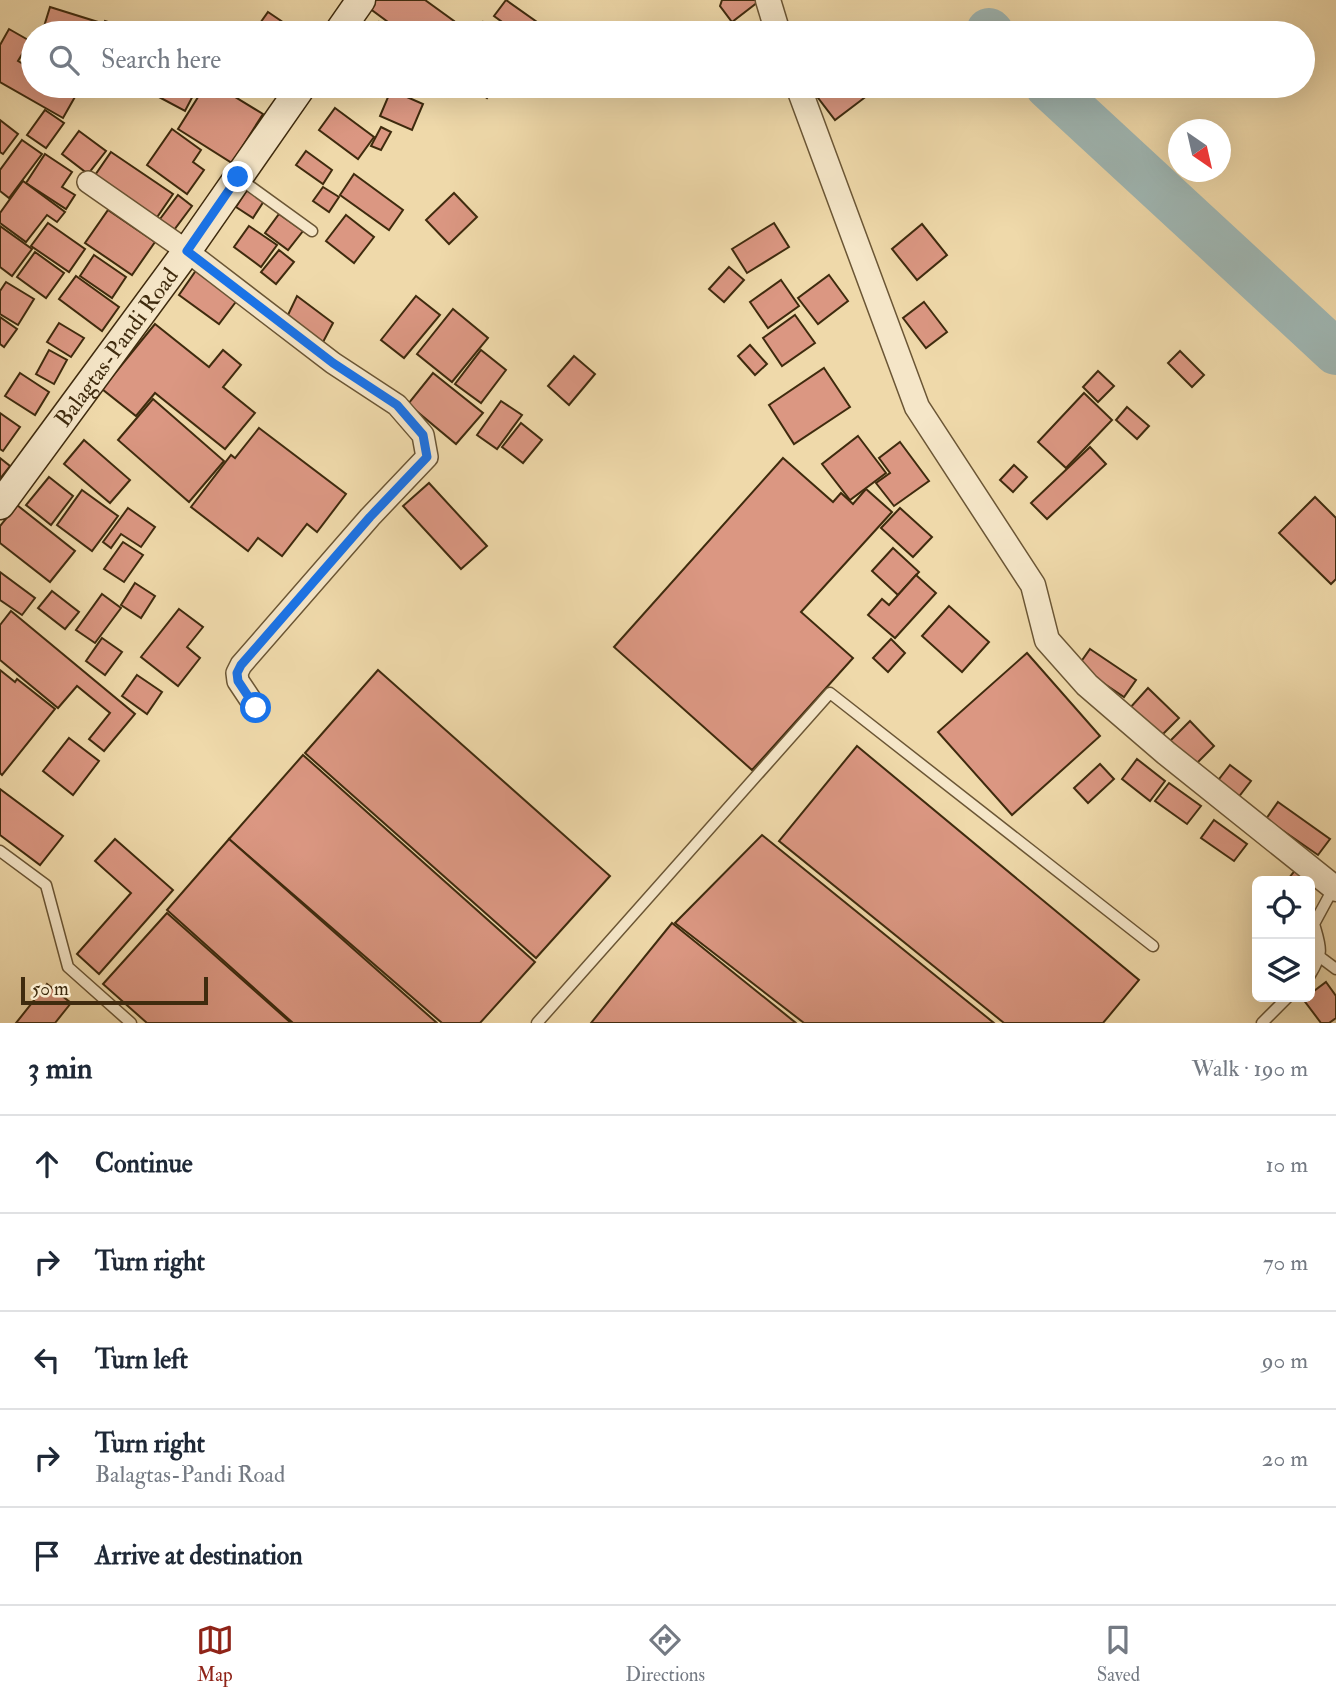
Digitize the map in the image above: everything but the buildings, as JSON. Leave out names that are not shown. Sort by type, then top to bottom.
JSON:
[{"type":"main road","points":[[346,21],[361,0]]},
{"type":"main road","name":"Balagtas-Pandi Road","points":[[0,505],[187,251],[294,98]]},
{"type":"street","points":[[768,0],[774,21]]},
{"type":"street","points":[[802,98],[917,407],[1033,585],[1047,640],[1087,685],[1166,753],[1335,888]]},
{"type":"street","points":[[88,182],[187,251],[333,363],[397,405],[423,435],[427,457],[370,517],[241,665],[237,673],[238,681],[256,708]]},
{"type":"lane","points":[[238,177],[312,230]]},
{"type":"lane","points":[[537,1023],[830,692],[1153,946]]},
{"type":"lane","points":[[0,851],[46,885],[68,967],[131,1023]]},
{"type":"lane","points":[[1315,966],[1320,957],[1314,924],[1335,888]]},
{"type":"lane","points":[[1320,957],[1336,969]]},
{"type":"lane","points":[[1262,1023],[1283,1002]]},
{"type":"waterway","points":[[1061,98],[1336,352]]},
{"type":"route","points":[[238,177],[187,251],[333,363],[397,405],[423,435],[427,457],[370,517],[241,665],[237,673],[238,681],[256,708]]}]
